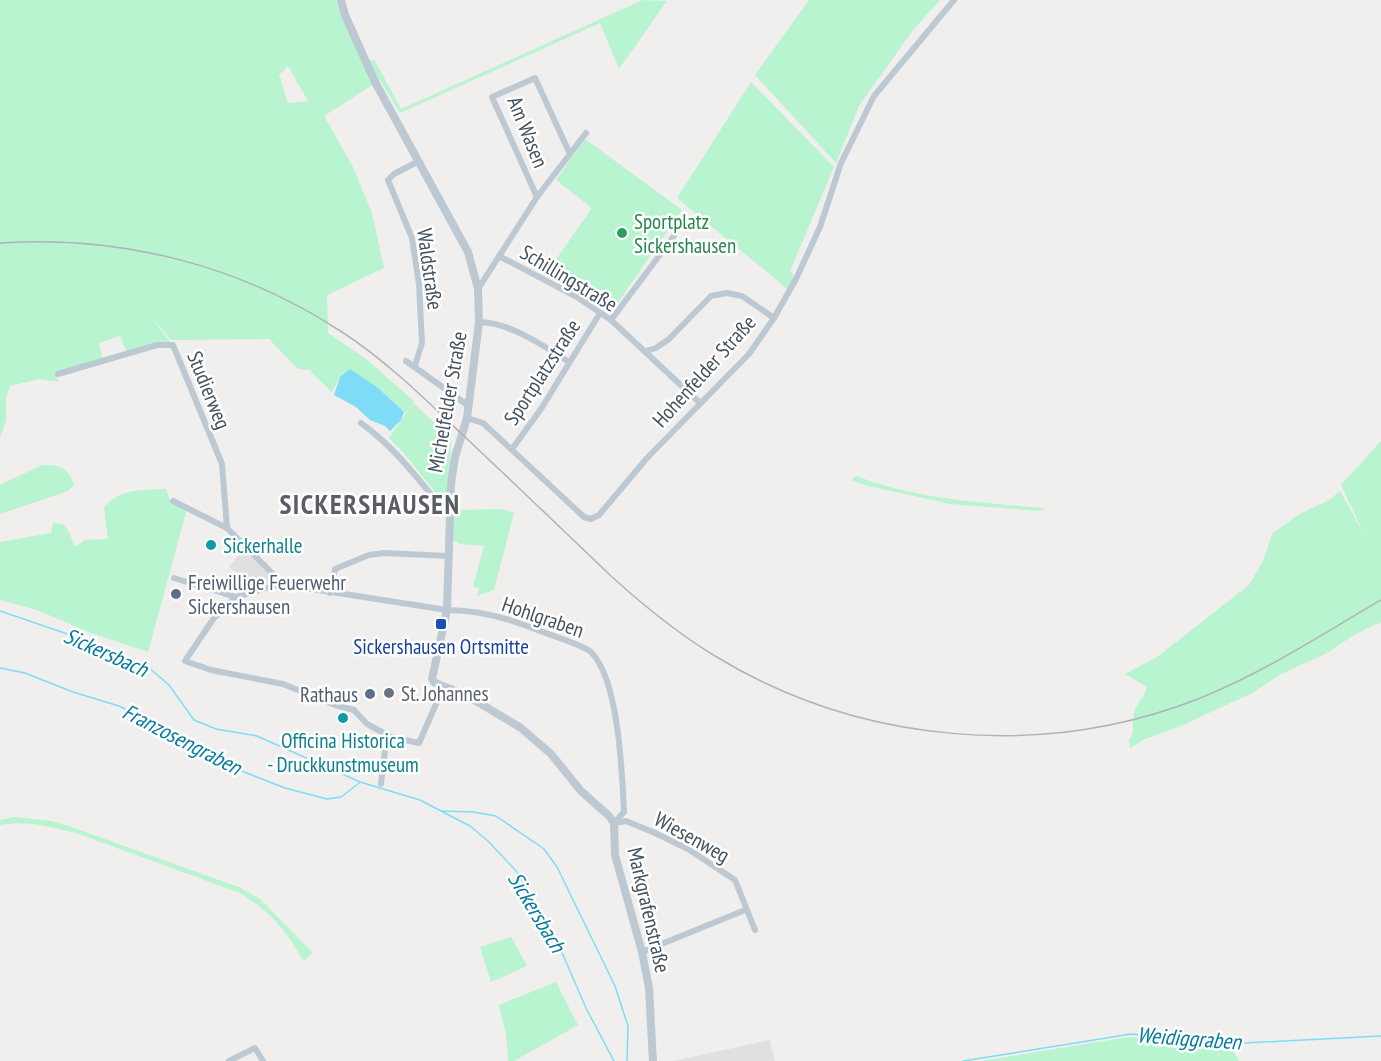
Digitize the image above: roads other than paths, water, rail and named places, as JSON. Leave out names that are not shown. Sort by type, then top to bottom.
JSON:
[{"type":"street","name":"Michelfelder Straße","points":[[341,0],[345,15],[375,82],[468,252],[478,289],[479,322],[469,406],[455,457],[450,509],[447,610],[432,679]]},
{"type":"street","name":"Hohenfelder Straße","points":[[467,418],[483,423],[584,517],[591,519],[599,515],[647,458],[749,354],[774,318],[796,279],[815,237],[841,164],[874,96],[954,0]]},
{"type":"street","name":"Am Wasen","points":[[537,197],[492,97],[535,78],[570,154]]},
{"type":"street","points":[[478,289],[537,197],[586,133]]},
{"type":"street","name":"Waldstraße","points":[[415,366],[422,343],[419,284],[412,238],[388,180],[394,174],[419,161]]},
{"type":"street","name":"Sportplatzstraße","points":[[611,320],[674,236]]},
{"type":"street","name":"Schillingstraße","points":[[499,256],[577,297],[611,320],[700,403]]},
{"type":"street","points":[[646,351],[669,339],[711,296],[727,292],[742,296],[774,318]]},
{"type":"street","name":"Sportplatzstraße","points":[[512,449],[541,409],[600,313]]},
{"type":"street","points":[[479,322],[496,323],[545,346],[569,362]]},
{"type":"street","name":"Studierweg","points":[[58,374],[157,345],[173,345],[222,464],[227,528]]},
{"type":"street","points":[[406,361],[469,406]]},
{"type":"street","points":[[361,423],[401,456],[441,507],[450,509]]},
{"type":"street","points":[[173,501],[227,528],[267,568],[279,584],[236,597],[214,618],[185,661],[211,670],[283,684],[335,705],[354,710],[367,724],[391,737],[419,743],[444,686]]},
{"type":"street","points":[[330,593],[335,569],[369,555],[384,553],[448,556]]},
{"type":"street","points":[[174,578],[236,597]]},
{"type":"street","name":"Hohlgraben","points":[[279,584],[447,610],[469,610],[532,627],[590,651],[603,669],[617,725],[624,812],[614,823]]},
{"type":"street","name":"Markgrafenstraße","points":[[432,679],[435,683],[466,695],[487,707],[537,741],[552,754],[581,791],[614,823],[615,855],[642,952],[649,988],[653,1061]]},
{"type":"street","points":[[354,710],[359,703]]},
{"type":"street","points":[[381,784],[385,750],[391,737]]},
{"type":"street","name":"Wiesenweg","points":[[614,823],[626,822],[655,833],[688,849],[735,880],[755,930]]},
{"type":"street","points":[[642,952],[745,909]]},
{"type":"street","points":[[229,1061],[255,1048],[263,1061]]},
{"type":"water","points":[[350,369],[377,387],[404,412],[401,420],[390,431],[385,426],[370,420],[356,407],[334,395],[340,377]]},
{"type":"waterway","name":"Sickersbach","points":[[0,611],[82,639],[148,667],[169,685],[194,720],[216,729],[257,736],[360,782],[420,800],[470,826],[488,841],[517,872],[560,948],[586,1008],[614,1061]]},
{"type":"waterway","name":"Franzosengraben","points":[[0,668],[25,673],[73,692],[119,706],[147,720],[192,748],[285,788],[327,799],[341,797],[359,783]]},
{"type":"waterway","points":[[443,811],[473,812],[496,816],[544,849],[557,867],[615,986],[628,1026],[627,1061]]},
{"type":"waterway","name":"Weidiggraben","points":[[963,1061],[1131,1034],[1225,1044],[1381,1036]]},
{"type":"railway","points":[[0,243],[90,244],[178,259],[221,272],[303,309],[342,332],[391,369],[611,576],[687,638],[771,686],[829,708],[890,724],[952,733],[1015,735],[1077,730],[1138,718],[1222,689],[1291,653],[1381,600]]},
{"type":"place","name":"Sportplatz Sickershausen","points":[[622,233]]},
{"type":"place","name":"Sickerhalle","points":[[211,545]]},
{"type":"place","name":"Freiwillige Feuerwehr Sickershausen","points":[[176,594]]},
{"type":"place","name":"Sickershausen Ortsmitte","points":[[441,624]]},
{"type":"place","name":"St. Johannes","points":[[389,693]]},
{"type":"place","name":"Rathaus","points":[[370,694]]},
{"type":"place","name":"Officina Historica - Druckkunstmuseum","points":[[343,718]]},
{"type":"district","name":"SICKERSHAUSEN","points":[[370,504]]}]
